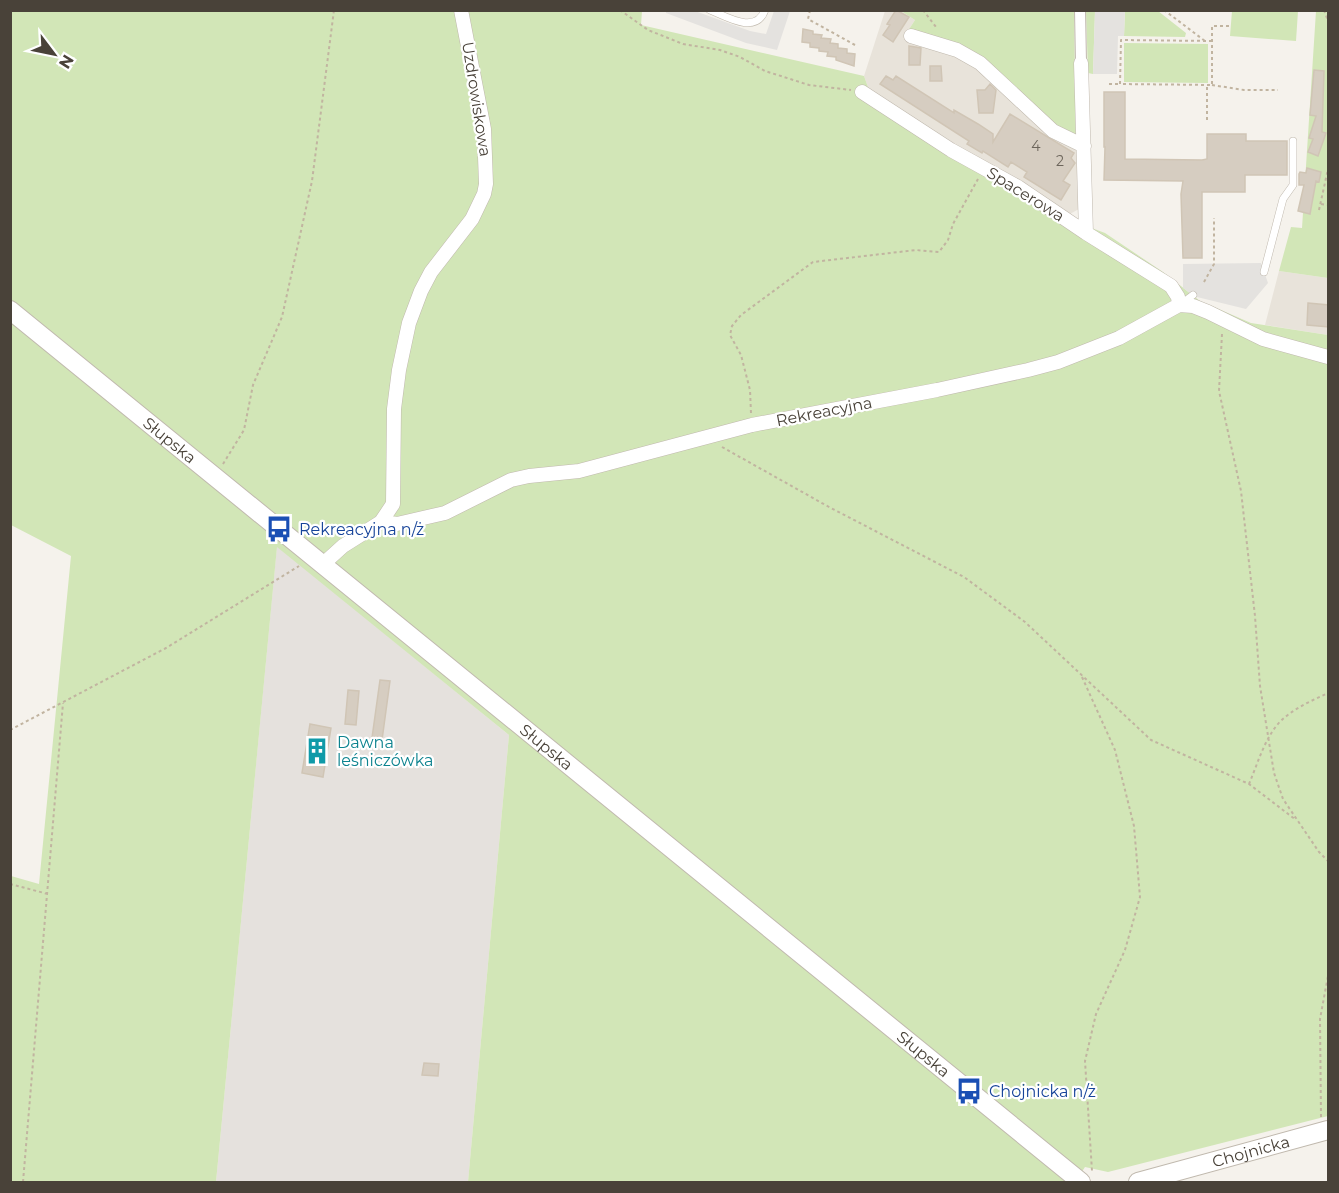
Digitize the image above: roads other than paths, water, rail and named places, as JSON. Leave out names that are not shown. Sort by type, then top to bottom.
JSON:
[{"type":"street","name":"Uzdrowiskowa","points":[[381,522],[393,504],[394,409],[409,323],[421,291],[436,266],[472,219],[484,194],[486,184],[484,129],[462,10]]},
{"type":"street","points":[[1080,10],[1086,232]]},
{"type":"street","points":[[911,36],[968,55],[980,63],[1053,130],[1084,146]]},
{"type":"street","name":"Spacerowa","points":[[862,92],[951,150],[1018,187],[1171,286],[1178,297],[1179,305]]},
{"type":"street","name":"Rekreacyjna","points":[[381,522],[398,524],[445,513],[511,480],[579,471],[752,425],[978,382],[1058,362],[1119,338],[1179,305]]},
{"type":"street","points":[[1179,305],[1192,306],[1263,339],[1329,357]]},
{"type":"street","name":"Słupska","points":[[10,310],[215,477],[314,563],[1087,1177]]},
{"type":"street","points":[[314,563],[381,522]]},
{"type":"street","name":"Chojnicka","points":[[1138,1182],[1196,1174],[1325,1131]]},
{"type":"lane","points":[[710,10],[747,24],[762,17],[765,10]]},
{"type":"lane","points":[[1264,272],[1283,199],[1293,184],[1293,141]]},
{"type":"lane","points":[[1179,305],[1192,295]]},
{"type":"place","name":"Rekreacyjna n/ż","points":[[279,529]]},
{"type":"place","name":"Dawna leśniczówka","points":[[317,751]]},
{"type":"place","name":"Chojnicka n/ż","points":[[969,1091]]}]
